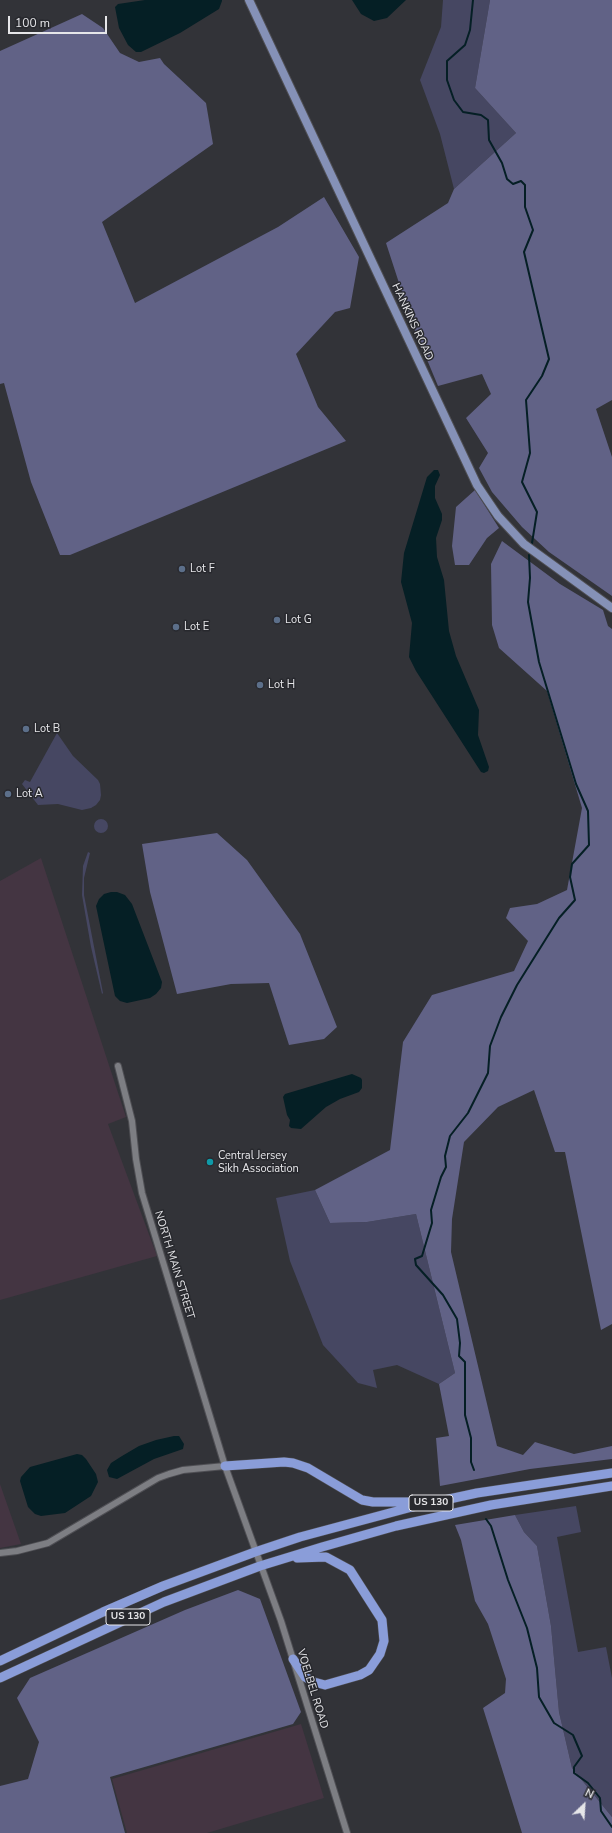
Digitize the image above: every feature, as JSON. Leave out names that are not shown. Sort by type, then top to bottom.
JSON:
[{"type":"highway","points":[[225,1466],[284,1462],[294,1463],[308,1468],[357,1497],[367,1501],[402,1503],[443,1500]]},
{"type":"highway","name":"US 130","points":[[0,1661],[130,1600],[255,1552],[348,1523],[443,1500],[515,1486],[612,1473]]},
{"type":"highway","name":"US 130","points":[[0,1678],[127,1618],[260,1566],[396,1526],[475,1508],[548,1495],[612,1486]]},
{"type":"highway","points":[[287,1558],[326,1557],[350,1570],[382,1620],[384,1641],[380,1654],[369,1670],[360,1675],[325,1685],[314,1682],[305,1677],[292,1660]]},
{"type":"main road","name":"HANKINS ROAD","points":[[249,0],[458,445],[483,495],[498,516],[524,544],[612,608]]},
{"type":"street","name":"NORTH MAIN STREET","points":[[118,1066],[132,1121],[142,1193],[225,1466],[255,1552]]},
{"type":"street","points":[[0,1553],[17,1551],[48,1543],[158,1478],[183,1470],[225,1466]]},
{"type":"street","name":"VOELBEL ROAD","points":[[255,1552],[292,1660],[347,1833]]},
{"type":"shaded area","points":[[145,0],[222,1],[219,9],[180,33],[141,52],[136,52],[128,45],[119,28],[115,7],[118,4]]},
{"type":"shaded area","points":[[352,0],[406,0],[387,18],[374,21],[361,14]]},
{"type":"shaded area","points":[[443,0],[490,0],[475,88],[516,133],[454,189],[440,134],[420,80],[441,27]]},
{"type":"shaded area","points":[[490,0],[612,0],[612,400],[596,409],[612,457],[612,596],[549,552],[522,527],[492,492],[479,468],[488,453],[466,418],[491,394],[482,374],[438,386],[413,326],[386,243],[448,203],[454,189],[516,133],[475,88]]},
{"type":"shaded area","points":[[82,14],[103,28],[120,53],[139,62],[160,58],[164,64],[206,103],[213,144],[102,222],[135,303],[278,227],[324,197],[359,257],[350,308],[335,312],[296,354],[318,407],[346,441],[70,555],[60,555],[31,482],[4,383],[0,384],[0,51]]},
{"type":"shaded area","points":[[434,470],[438,470],[440,475],[435,486],[435,498],[442,514],[442,520],[436,538],[437,557],[444,580],[449,631],[456,656],[479,710],[478,735],[489,767],[488,771],[484,773],[481,772],[416,671],[409,657],[412,623],[401,582],[404,553],[427,477]]},
{"type":"shaded area","points":[[475,490],[499,528],[487,538],[469,565],[455,565],[452,546],[456,507]]},
{"type":"shaded area","points":[[502,541],[560,584],[603,610],[608,626],[612,629],[612,1324],[601,1330],[565,1152],[555,1152],[534,1090],[498,1107],[464,1142],[452,1219],[451,1252],[497,1446],[523,1455],[535,1442],[574,1454],[612,1446],[612,1459],[530,1469],[440,1486],[436,1438],[449,1436],[439,1384],[455,1373],[416,1214],[367,1222],[330,1223],[315,1190],[390,1150],[403,1042],[432,995],[514,971],[528,941],[506,918],[510,908],[537,904],[567,890],[582,808],[547,691],[499,648],[492,625],[491,564]]},
{"type":"shaded area","points":[[57,733],[73,756],[98,780],[100,784],[100,800],[91,808],[82,810],[58,804],[38,805],[22,784],[25,780],[30,782]]},
{"type":"shaded area","points":[[98,819],[104,819],[108,823],[108,829],[104,833],[98,833],[94,829],[94,823]]},
{"type":"shaded area","points":[[217,833],[247,860],[300,934],[337,1027],[324,1039],[289,1045],[269,983],[231,984],[177,994],[150,892],[142,844]]},
{"type":"shaded area","points":[[88,852],[90,853],[84,878],[84,895],[102,994],[91,947],[82,895],[83,866]]},
{"type":"shaded area","points":[[41,858],[126,1117],[108,1124],[157,1256],[0,1300],[0,881]]},
{"type":"shaded area","points":[[117,892],[125,895],[132,904],[162,982],[161,988],[150,998],[127,1003],[120,1001],[115,996],[96,906],[99,899],[104,894]]},
{"type":"shaded area","points":[[352,1074],[361,1078],[362,1080],[362,1088],[359,1092],[340,1099],[326,1107],[301,1129],[291,1128],[289,1126],[290,1120],[287,1115],[283,1097],[285,1094]]},
{"type":"shaded area","points":[[315,1190],[330,1223],[367,1222],[416,1214],[455,1373],[439,1384],[397,1365],[373,1370],[377,1388],[358,1383],[323,1345],[290,1261],[276,1198]]},
{"type":"shaded area","points":[[174,1436],[179,1436],[184,1444],[183,1449],[154,1459],[117,1479],[109,1477],[107,1470],[111,1463],[122,1456],[139,1446]]},
{"type":"shaded area","points":[[77,1454],[82,1455],[86,1459],[96,1474],[98,1482],[91,1496],[65,1513],[41,1516],[35,1514],[28,1507],[20,1481],[21,1477],[30,1467]]},
{"type":"shaded area","points":[[0,1484],[21,1544],[0,1548]]},
{"type":"shaded area","points":[[576,1506],[581,1532],[557,1537],[578,1652],[606,1647],[612,1678],[612,1817],[572,1768],[559,1712],[551,1626],[537,1546],[524,1532],[515,1515]]},
{"type":"shaded area","points":[[515,1515],[524,1532],[537,1546],[551,1626],[559,1712],[572,1768],[612,1817],[612,1833],[522,1833],[483,1708],[505,1693],[506,1679],[488,1624],[475,1601],[461,1540],[455,1525]]},
{"type":"shaded area","points":[[238,1590],[260,1599],[301,1712],[293,1724],[110,1777],[125,1833],[0,1833],[0,1786],[28,1779],[39,1742],[17,1698],[30,1678],[185,1610]]},
{"type":"shaded area","points":[[301,1724],[324,1798],[207,1833],[127,1833],[112,1779]]},
{"type":"waterway","points":[[473,0],[470,30],[465,45],[447,61],[447,80],[454,100],[463,112],[481,115],[488,120],[489,140],[502,163],[507,179],[513,184],[521,181],[525,185],[525,207],[533,230],[524,252],[549,359],[542,376],[526,400],[530,453],[522,482],[537,512],[532,543]]},
{"type":"waterway","points":[[474,1470],[471,1462],[471,1438],[465,1415],[465,1362],[459,1356],[460,1343],[457,1319],[443,1295],[416,1265],[415,1259],[422,1256],[432,1223],[431,1210],[441,1177],[446,1167],[445,1156],[450,1136],[468,1113],[488,1073],[490,1046],[501,1017],[517,985],[559,918],[575,900],[570,877],[572,864],[589,845],[588,811],[576,784],[539,662],[528,602],[530,578],[529,555]]},
{"type":"waterway","points":[[486,1519],[491,1526],[508,1580],[527,1628],[537,1668],[539,1697],[554,1723],[573,1735],[582,1756],[574,1767],[574,1773],[588,1783],[600,1798],[601,1811],[612,1827]]},
{"type":"place","name":"Lot F","points":[[182,569]]},
{"type":"place","name":"Lot G","points":[[277,620]]},
{"type":"place","name":"Lot E","points":[[176,627]]},
{"type":"place","name":"Lot H","points":[[260,685]]},
{"type":"place","name":"Lot B","points":[[26,729]]},
{"type":"place","name":"Lot A","points":[[8,794]]},
{"type":"place","name":"Central Jersey Sikh Association","points":[[210,1162]]}]
